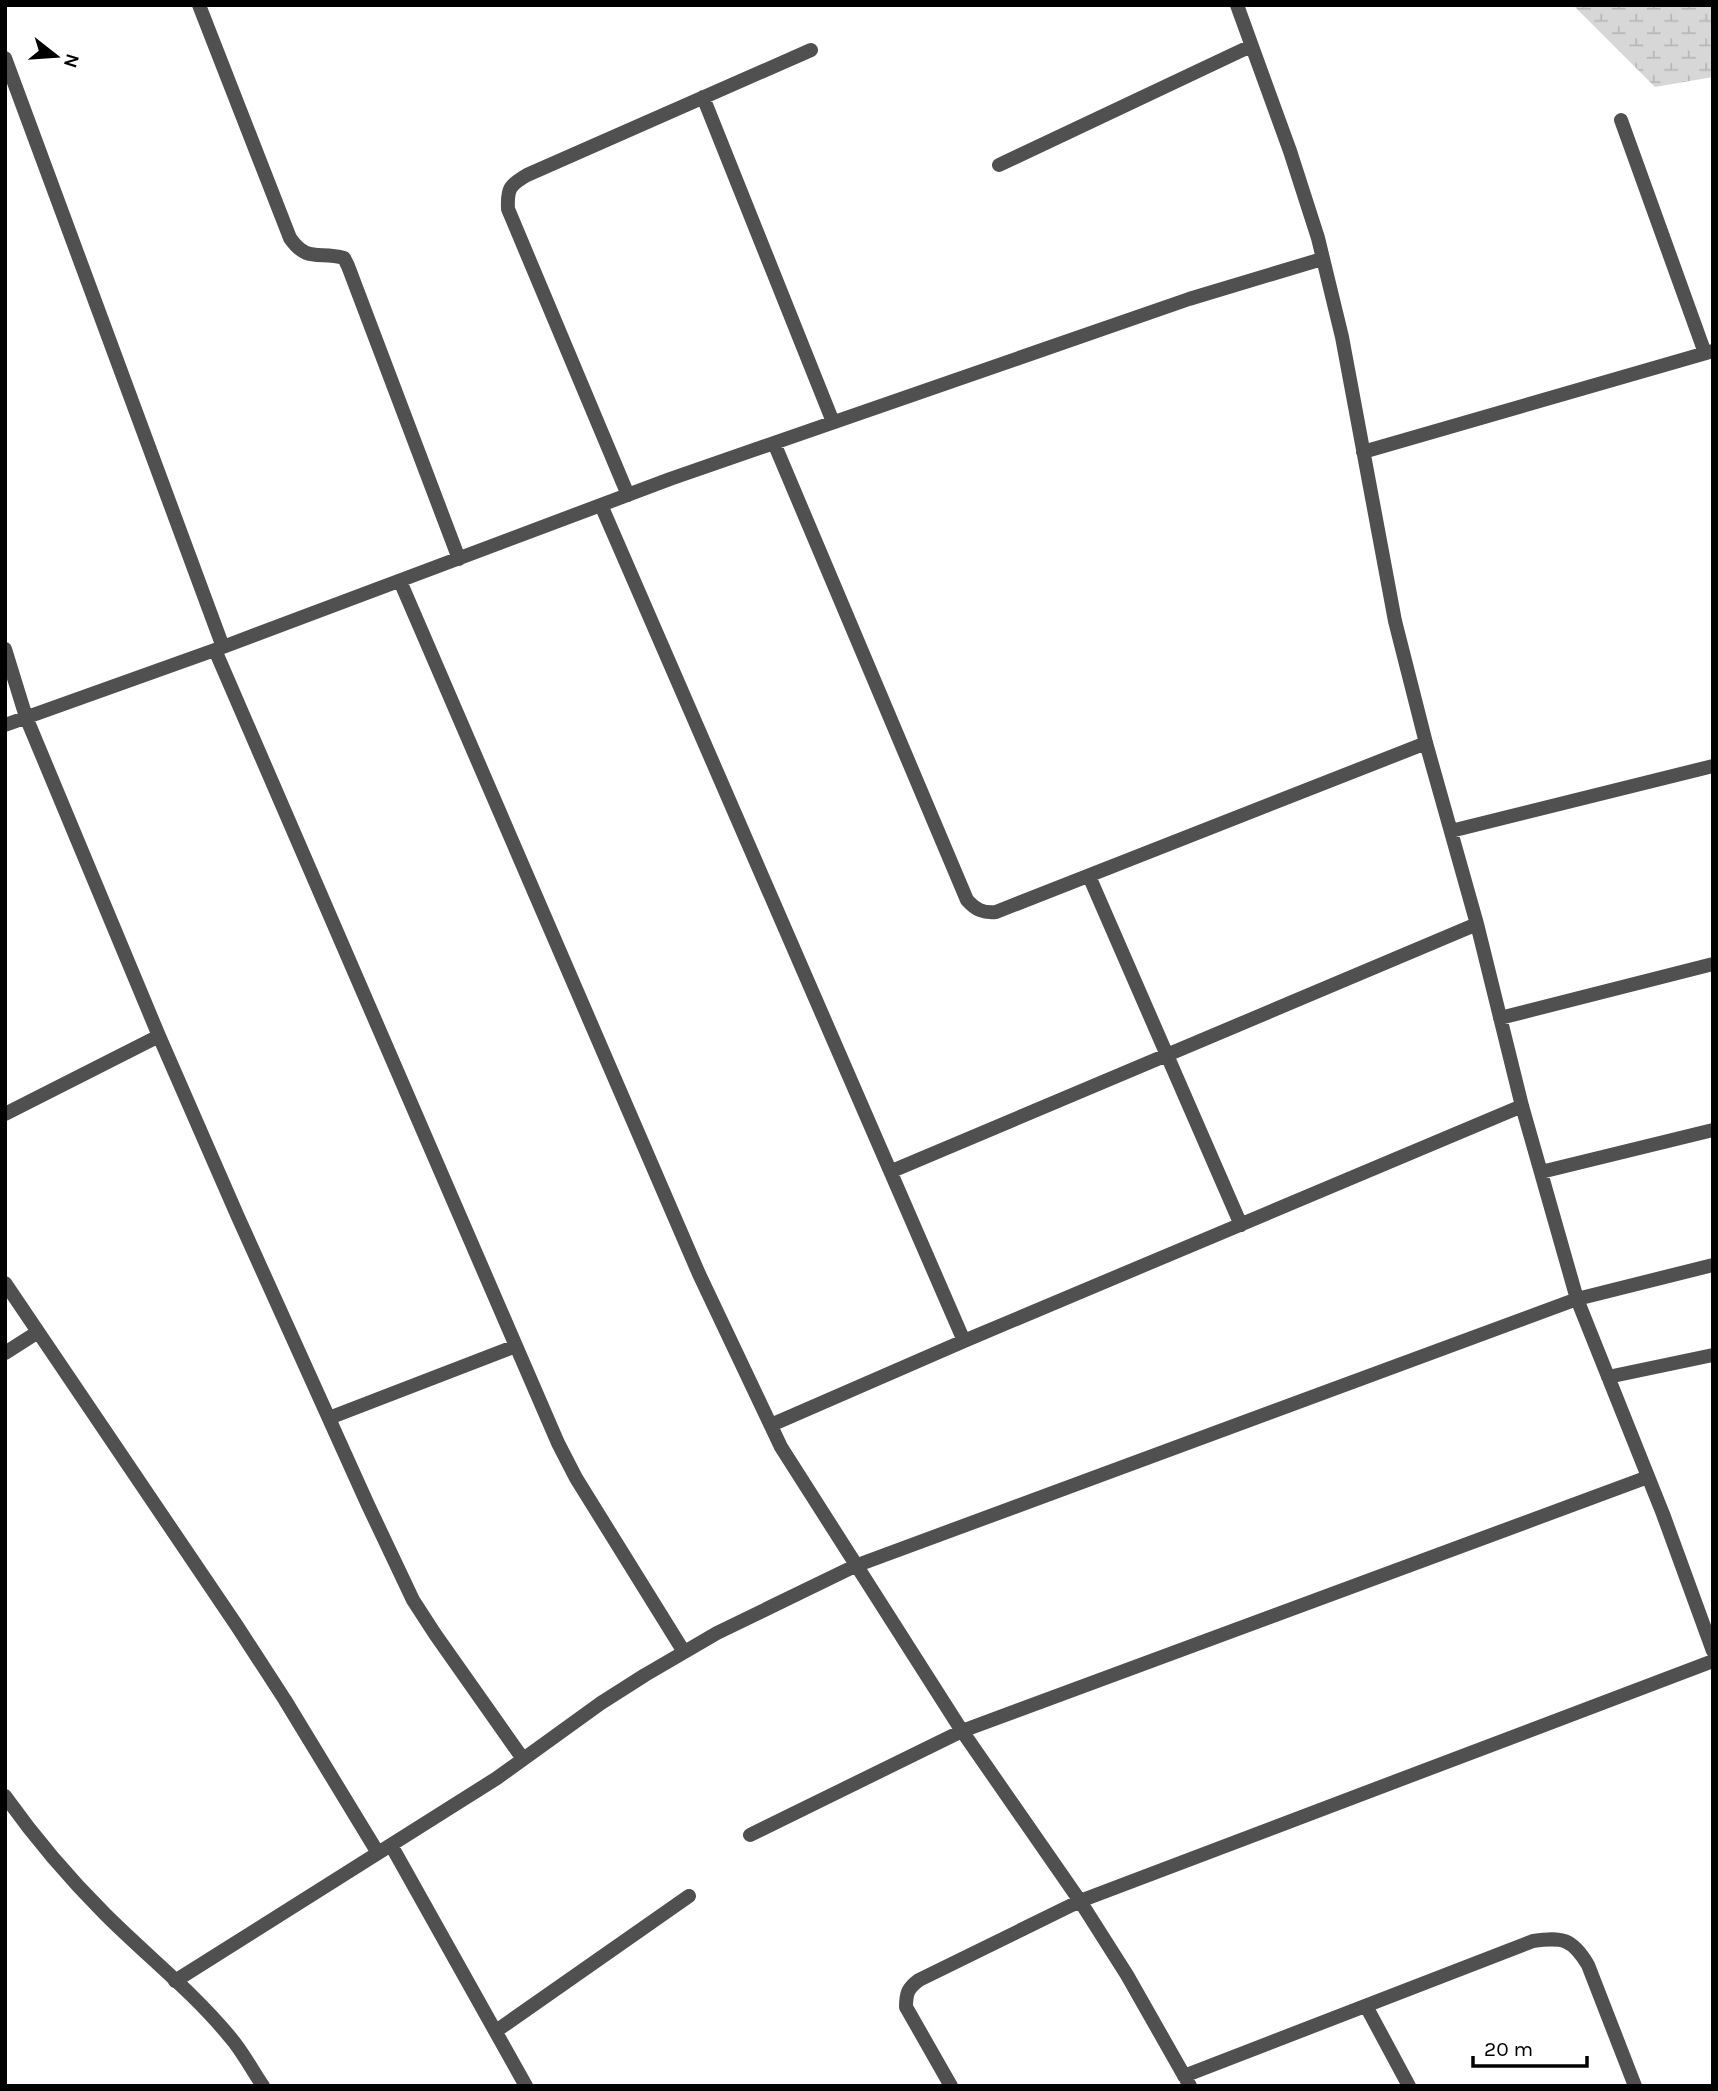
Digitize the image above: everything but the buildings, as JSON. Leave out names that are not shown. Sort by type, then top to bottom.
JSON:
[{"type":"street","points":[[199,5],[290,237],[298,249],[310,255],[344,258],[348,266],[459,559]]},
{"type":"street","points":[[1237,5],[1290,150],[1322,259],[1342,337],[1395,621],[1426,743],[1478,924],[1522,1106],[1577,1299],[1713,1651]]},
{"type":"street","points":[[999,165],[1251,46]]},
{"type":"street","points":[[628,495],[508,209],[507,195],[512,184],[527,174],[811,50]]},
{"type":"street","points":[[5,58],[219,648],[516,1346],[576,1478],[684,1652]]},
{"type":"street","points":[[703,97],[833,422]]},
{"type":"street","points":[[1363,452],[1709,352],[1621,120]]},
{"type":"street","points":[[5,725],[833,422],[1189,299],[1322,259]]},
{"type":"street","points":[[774,443],[967,900],[975,909],[986,913],[996,912],[1426,743]]},
{"type":"street","points":[[601,505],[964,1341]]},
{"type":"street","points":[[400,581],[699,1274],[781,1447],[962,1731],[1080,1901],[1187,2081],[1366,2006],[1533,1941],[1555,1938],[1568,1941],[1580,1952],[1588,1965],[1635,2086]]},
{"type":"street","points":[[5,649],[26,717],[159,1036],[243,1229],[413,1600],[523,1759]]},
{"type":"street","points":[[1451,831],[1713,766]]},
{"type":"street","points":[[1089,876],[1241,1225]]},
{"type":"street","points":[[891,1171],[1478,924]]},
{"type":"street","points":[[1500,1018],[1713,964]]},
{"type":"street","points":[[5,1114],[159,1036]]},
{"type":"street","points":[[771,1425],[1522,1106]]},
{"type":"street","points":[[1541,1172],[1713,1130]]},
{"type":"street","points":[[175,1981],[384,1849],[523,1759],[601,1703],[684,1652],[855,1566],[1577,1299],[1713,1265]]},
{"type":"street","points":[[5,1283],[384,1849],[496,2031],[526,2086]]},
{"type":"street","points":[[5,1353],[38,1332]]},
{"type":"street","points":[[329,1418],[516,1346]]},
{"type":"street","points":[[1608,1377],[1713,1355]]},
{"type":"street","points":[[750,1835],[962,1731],[1648,1477]]},
{"type":"street","points":[[951,2086],[906,2007],[906,1995],[911,1986],[919,1980],[1080,1901],[1713,1661]]},
{"type":"street","points":[[5,1796],[24,1823],[104,1913],[231,2038],[263,2086]]},
{"type":"street","points":[[496,2031],[689,1896]]},
{"type":"street","points":[[1366,2006],[1409,2086]]},
{"type":"green space","points":[[1573,5],[1713,5],[1713,77],[1655,87]]}]
